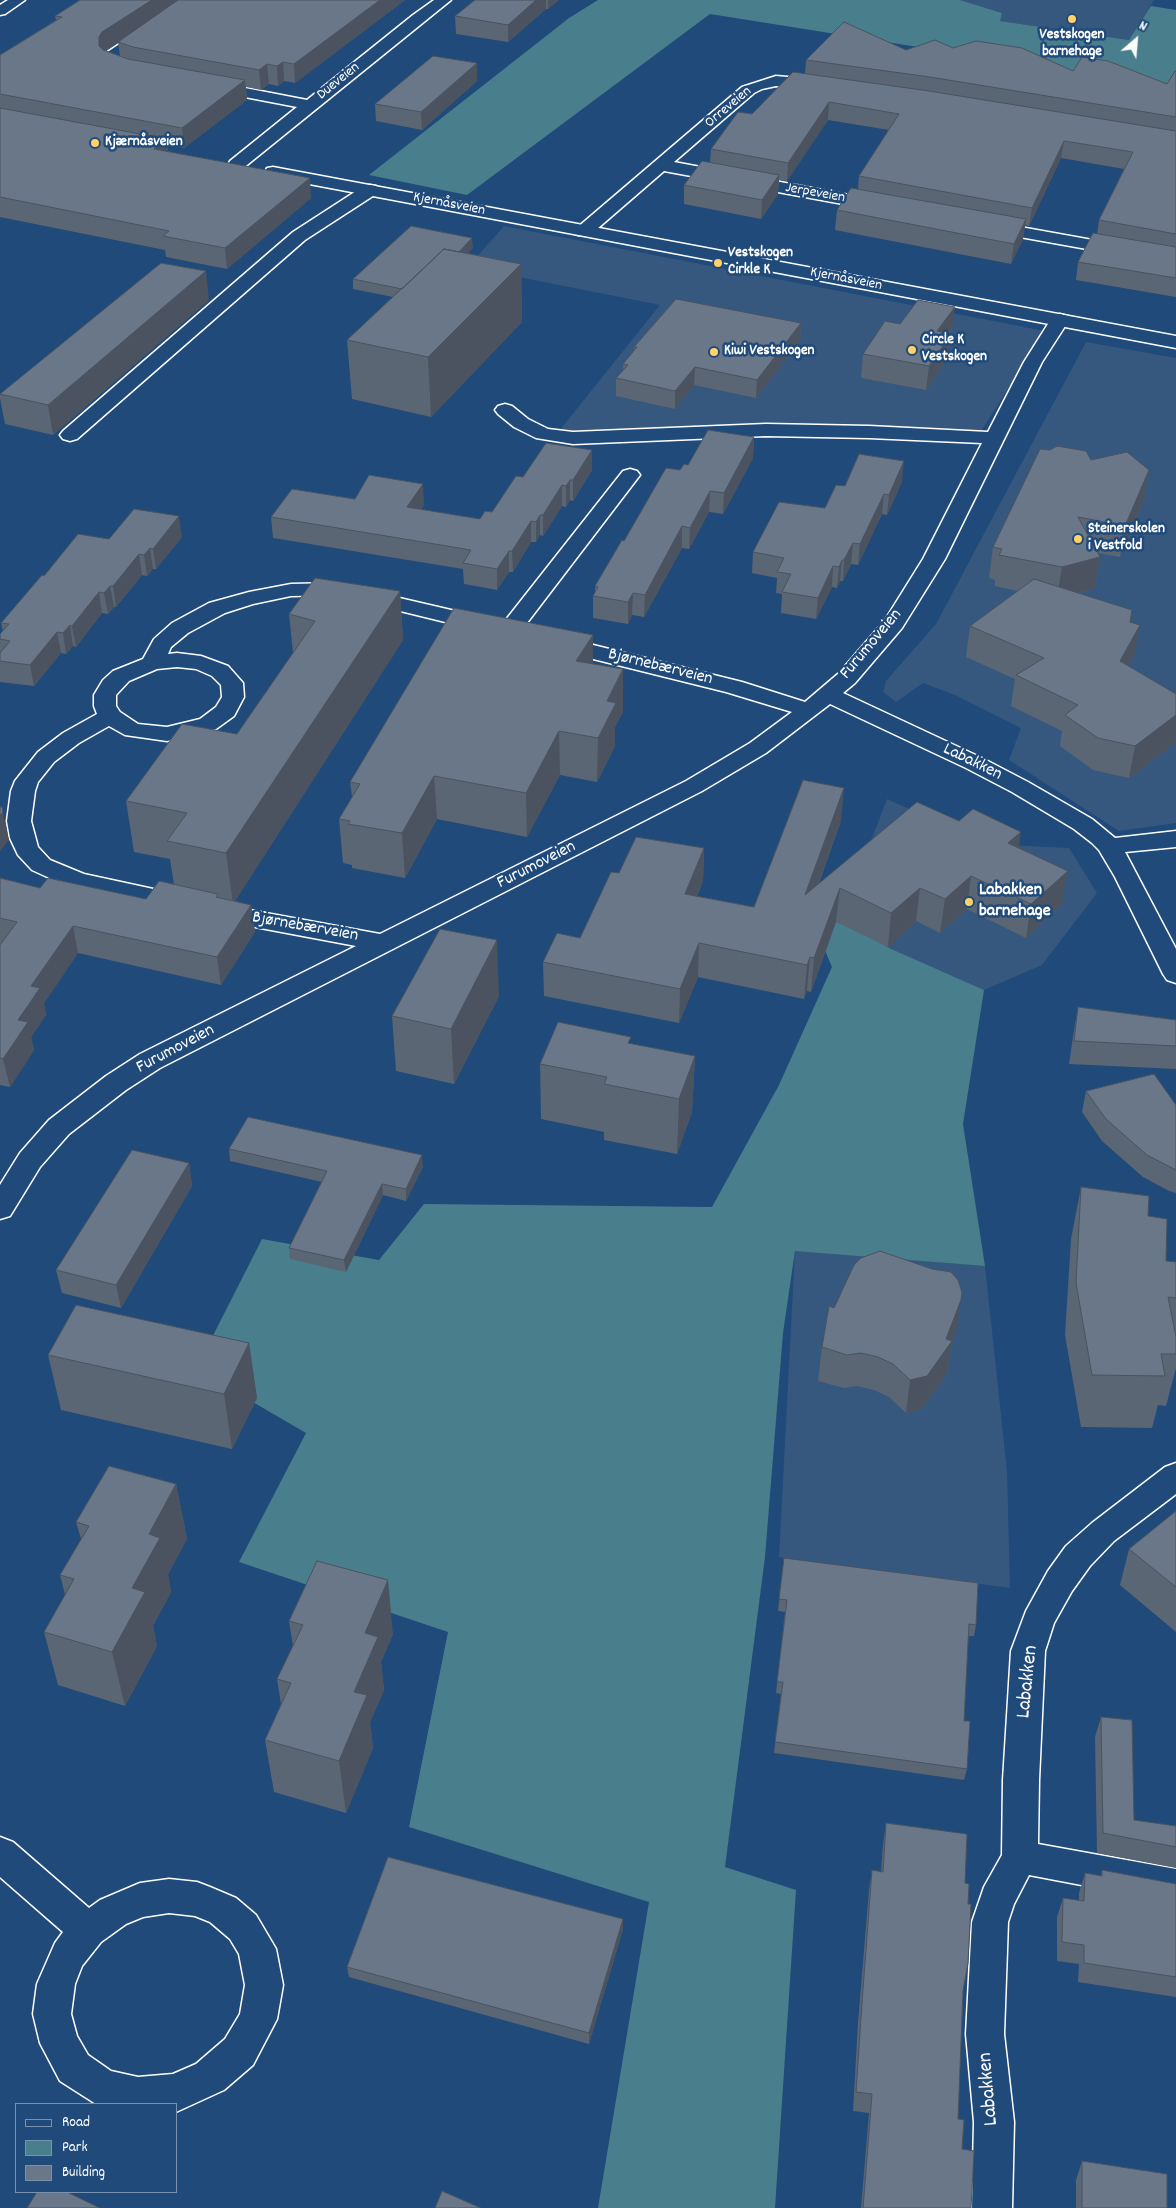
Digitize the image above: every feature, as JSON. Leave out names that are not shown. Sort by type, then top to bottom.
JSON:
[{"type":"street","points":[[0,11],[18,0]]},
{"type":"street","points":[[151,76],[118,69],[111,64],[110,58],[196,0]]},
{"type":"street","name":"Dueveien","points":[[236,165],[444,0]]},
{"type":"street","name":"Orreveien","points":[[584,231],[756,86],[783,80],[838,87]]},
{"type":"street","points":[[190,83],[310,105]]},
{"type":"street","name":"Kjernåsveien","points":[[217,161],[1176,342]]},
{"type":"street","name":"Jerpeveien","points":[[661,165],[902,210]]},
{"type":"street","points":[[70,435],[299,236],[370,190]]},
{"type":"street","points":[[970,222],[1176,260]]},
{"type":"street","name":"Furumoveien","points":[[0,1209],[30,1160],[53,1134],[116,1083],[150,1061],[694,786],[758,748],[818,702],[865,658],[894,623],[934,559],[1032,362],[1060,320]]},
{"type":"street","points":[[505,410],[521,423],[543,434],[573,438],[766,430],[870,432],[994,438]]},
{"type":"street","points":[[525,635],[630,475]]},
{"type":"street","name":"Bjørnebærveien","points":[[152,663],[162,644],[180,628],[217,608],[248,598],[291,590],[334,589],[734,687],[818,702]]},
{"type":"street","points":[[177,660],[201,663],[220,671],[232,682],[234,697],[226,711],[220,716],[208,724],[185,732],[167,734],[141,732],[120,724],[110,716],[105,706],[105,695],[111,685],[121,676],[152,663],[177,660]]},
{"type":"street","name":"Labakken","points":[[818,702],[974,763],[1020,786],[1083,824],[1109,846],[1127,877],[1176,974]]},
{"type":"street","name":"Bjørnebærveien","points":[[110,716],[71,738],[46,757],[26,781],[19,821],[22,838],[27,850],[41,865],[76,880],[130,893],[383,943]]},
{"type":"street","points":[[1109,846],[1176,839]]},
{"type":"street","name":"Labakken","points":[[992,2208],[994,2122],[985,2034],[990,1922],[997,1899],[1020,1857],[1021,1780],[1028,1650],[1038,1621],[1060,1582],[1078,1556],[1103,1532],[1176,1476]]},
{"type":"street","points":[[0,1854],[88,1930]]},
{"type":"street","points":[[1020,1857],[1176,1886]]},
{"type":"street","points":[[160,1897],[198,1899],[223,1910],[243,1927],[257,1949],[264,1985],[258,2019],[239,2052],[210,2077],[175,2093],[138,2096],[103,2088],[74,2068],[59,2043],[52,2014],[56,1984],[68,1955],[88,1930],[112,1912],[140,1900],[160,1897]]},
{"type":"shaded area","name":"Vestskogen barnehage","points":[[960,0],[1154,0],[1130,40],[999,21],[1002,13]]},
{"type":"shaded area","points":[[504,226],[1045,331],[980,433],[726,435],[551,441],[660,305],[468,267]]},
{"type":"shaded area","name":"Steinerskolen i Vestfold","points":[[1086,342],[1176,358],[1176,823],[1119,831],[1009,760],[1021,728],[955,695],[923,683],[896,702],[883,692],[886,681],[936,624]]},
{"type":"shaded area","name":"Labakken barnehage","points":[[887,799],[987,844],[1069,848],[1097,893],[1042,965],[984,990],[887,947],[844,912]]},
{"type":"shaded area","points":[[795,1250],[985,1266],[1007,1471],[1010,1588],[779,1557]]},
{"type":"green space","points":[[598,0],[960,0],[1002,13],[1000,21],[1129,40],[1151,6],[1176,10],[1176,88],[710,14],[467,195],[369,175],[569,18]]},
{"type":"green space","points":[[844,912],[887,947],[984,990],[963,1124],[985,1266],[795,1251],[783,1333],[765,1557],[725,1867],[796,1890],[775,2208],[598,2208],[649,1902],[409,1827],[448,1632],[239,1562],[306,1433],[196,1369],[262,1239],[379,1260],[424,1204],[712,1207],[779,1085],[832,967],[812,920]]},
{"type":"building","points":[[80,0],[152,0],[102,32],[99,37],[99,46],[103,50],[128,59],[245,80],[182,128],[0,94],[0,55],[62,17],[55,16]]},
{"type":"building","points":[[178,0],[380,0],[294,64],[283,62],[277,66],[267,64],[259,70],[133,47],[118,42]]},
{"type":"building","points":[[475,0],[536,0],[508,25],[455,16]]},
{"type":"building","points":[[844,22],[906,50],[935,40],[953,48],[976,41],[1022,48],[1073,71],[1082,57],[1108,61],[1167,84],[1176,71],[1176,117],[930,77],[806,60]]},
{"type":"building","points":[[433,56],[477,63],[421,112],[375,104]]},
{"type":"building","points":[[793,72],[929,91],[1176,131],[1176,234],[1099,220],[1133,152],[1064,141],[1032,208],[859,176],[899,114],[829,102],[788,163],[711,149],[738,112],[752,114]]},
{"type":"building","points":[[0,108],[167,139],[154,149],[310,178],[225,248],[163,236],[169,231],[0,197]]},
{"type":"building","points":[[702,161],[779,175],[762,200],[684,185]]},
{"type":"building","points":[[851,188],[1026,219],[1014,244],[837,210]]},
{"type":"building","points":[[411,226],[472,238],[459,252],[444,249],[402,289],[353,279]]},
{"type":"building","points":[[1093,233],[1176,247],[1176,278],[1078,262]]},
{"type":"building","points":[[444,249],[521,264],[428,357],[347,340]]},
{"type":"building","points":[[161,263],[206,271],[48,405],[0,394]]},
{"type":"building","points":[[676,299],[801,323],[757,380],[695,367],[675,391],[616,378],[628,365],[623,364],[637,347],[634,347]]},
{"type":"building","points":[[918,300],[955,307],[937,331],[951,334],[929,366],[863,354],[885,321],[900,324]]},
{"type":"building","points":[[708,430],[754,437],[724,493],[710,491],[690,528],[682,526],[645,595],[633,593],[628,602],[593,596],[598,587],[595,586],[622,540],[624,541],[666,468],[680,470],[684,464],[688,465]]},
{"type":"building","points":[[546,443],[592,450],[573,480],[570,480],[566,486],[562,485],[543,515],[540,515],[536,522],[531,521],[512,551],[509,551],[497,569],[463,563],[471,550],[271,517],[292,489],[355,499],[369,475],[423,484],[407,507],[480,519],[485,511],[492,512],[516,476],[523,477]]},
{"type":"building","points":[[1057,446],[1086,451],[1091,460],[1127,452],[1149,470],[1125,526],[1078,517],[1100,557],[1062,567],[999,555],[1002,549],[993,547],[1040,449],[1050,450]]},
{"type":"building","points":[[859,454],[904,461],[889,495],[884,494],[860,544],[853,543],[839,567],[833,566],[818,598],[782,592],[791,574],[777,572],[784,558],[753,552],[779,502],[825,508],[836,485],[845,486]]},
{"type":"building","points":[[134,509],[179,516],[153,549],[150,548],[144,555],[139,554],[113,586],[110,586],[104,593],[99,592],[72,626],[70,625],[63,633],[57,632],[30,665],[0,661],[0,653],[10,641],[0,639],[0,634],[9,624],[1,623],[42,575],[44,576],[78,534],[109,539]]},
{"type":"building","points":[[315,578],[400,591],[226,853],[167,841],[187,813],[126,801],[182,724],[237,734],[315,621],[289,614]]},
{"type":"building","points":[[1034,579],[1132,610],[1130,622],[1140,625],[1120,661],[1176,694],[1176,715],[1135,746],[1098,738],[1065,715],[1078,705],[1016,675],[1044,658],[970,626]]},
{"type":"building","points":[[454,608],[593,635],[576,661],[623,669],[607,701],[616,703],[598,738],[559,731],[526,793],[434,776],[402,833],[348,824],[350,821],[339,819],[360,784],[350,782]]},
{"type":"building","points":[[803,780],[844,788],[805,895],[917,802],[959,821],[973,809],[1021,832],[1008,843],[1068,871],[1031,904],[971,876],[945,899],[920,888],[891,913],[840,888],[814,958],[810,957],[807,965],[699,943],[680,989],[543,962],[557,933],[580,938],[611,872],[619,873],[636,837],[704,848],[685,894],[754,907]]},
{"type":"building","points":[[0,807],[2,807],[3,812],[0,816]]},
{"type":"building","points":[[0,878],[40,888],[48,878],[146,899],[159,881],[218,894],[216,897],[251,905],[217,957],[73,926],[31,986],[40,988],[18,1020],[28,1022],[3,1059],[0,1058],[0,945],[17,922],[0,918]]},
{"type":"building","points":[[440,929],[497,940],[451,1029],[392,1016]]},
{"type":"building","points":[[1078,1007],[1176,1020],[1176,1046],[1074,1041]]},
{"type":"building","points":[[558,1022],[631,1037],[628,1043],[695,1056],[679,1099],[604,1084],[607,1077],[540,1064]]},
{"type":"building","points":[[1154,1074],[1176,1105],[1176,1170],[1147,1155],[1106,1119],[1086,1091]]},
{"type":"building","points":[[248,1117],[422,1155],[406,1189],[382,1184],[344,1260],[289,1248],[327,1171],[229,1149]]},
{"type":"building","points":[[132,1150],[189,1163],[116,1285],[56,1270]]},
{"type":"building","points":[[1081,1187],[1149,1196],[1148,1216],[1167,1219],[1166,1261],[1176,1262],[1176,1298],[1168,1297],[1176,1337],[1176,1354],[1161,1354],[1165,1376],[1092,1375],[1076,1283]]},
{"type":"building","points":[[880,1251],[932,1269],[951,1272],[958,1280],[962,1292],[961,1300],[946,1339],[952,1341],[927,1376],[910,1380],[893,1364],[878,1357],[861,1353],[847,1355],[822,1347],[829,1306],[834,1308],[854,1265],[861,1258]]},
{"type":"building","points":[[76,1305],[249,1343],[224,1394],[48,1355]]},
{"type":"building","points":[[109,1466],[176,1484],[149,1534],[160,1538],[132,1588],[145,1592],[112,1652],[44,1632],[74,1579],[60,1575],[89,1526],[76,1522]]},
{"type":"building","points":[[1176,1511],[1176,1587],[1129,1549]]},
{"type":"building","points":[[784,1558],[978,1583],[976,1625],[969,1624],[964,1721],[970,1721],[967,1769],[775,1742],[783,1682],[777,1682],[787,1600],[779,1599]]},
{"type":"building","points":[[317,1561],[388,1580],[365,1633],[378,1637],[354,1692],[367,1695],[339,1761],[265,1740],[291,1683],[277,1679],[303,1625],[289,1621]]},
{"type":"building","points":[[1101,1717],[1132,1720],[1134,1820],[1176,1826],[1176,1847],[1103,1833]]},
{"type":"building","points":[[886,1823],[967,1834],[965,1883],[969,1884],[968,1904],[971,1904],[968,1963],[963,1991],[958,2119],[964,2120],[962,2149],[974,2151],[971,2208],[863,2208],[872,2094],[856,2092],[872,1870],[883,1872]]},
{"type":"building","points":[[388,1857],[623,1919],[589,2033],[347,1967]]},
{"type":"building","points":[[1102,1870],[1176,1884],[1176,1977],[1084,1963],[1084,1945],[1062,1942],[1063,1898],[1084,1901],[1085,1873],[1102,1876]]},
{"type":"building","points":[[1082,2161],[1167,2174],[1167,2208],[1082,2208]]},
{"type":"building","points":[[442,2191],[481,2208],[435,2208]]},
{"type":"building","points":[[36,2193],[69,2193],[100,2208],[27,2208]]},
{"type":"place","name":"Vestskogen barnehage","points":[[1072,19]]},
{"type":"place","name":"Kjærnåsveien","points":[[95,143]]},
{"type":"place","name":"Vestskogen Cirkle K","points":[[718,263]]},
{"type":"place","name":"Circle K Vestskogen","points":[[912,350]]},
{"type":"place","name":"Kiwi Vestskogen","points":[[714,352]]},
{"type":"place","name":"Steinerskolen i Vestfold","points":[[1078,539]]},
{"type":"place","name":"Labakken barnehage","points":[[969,902]]}]
